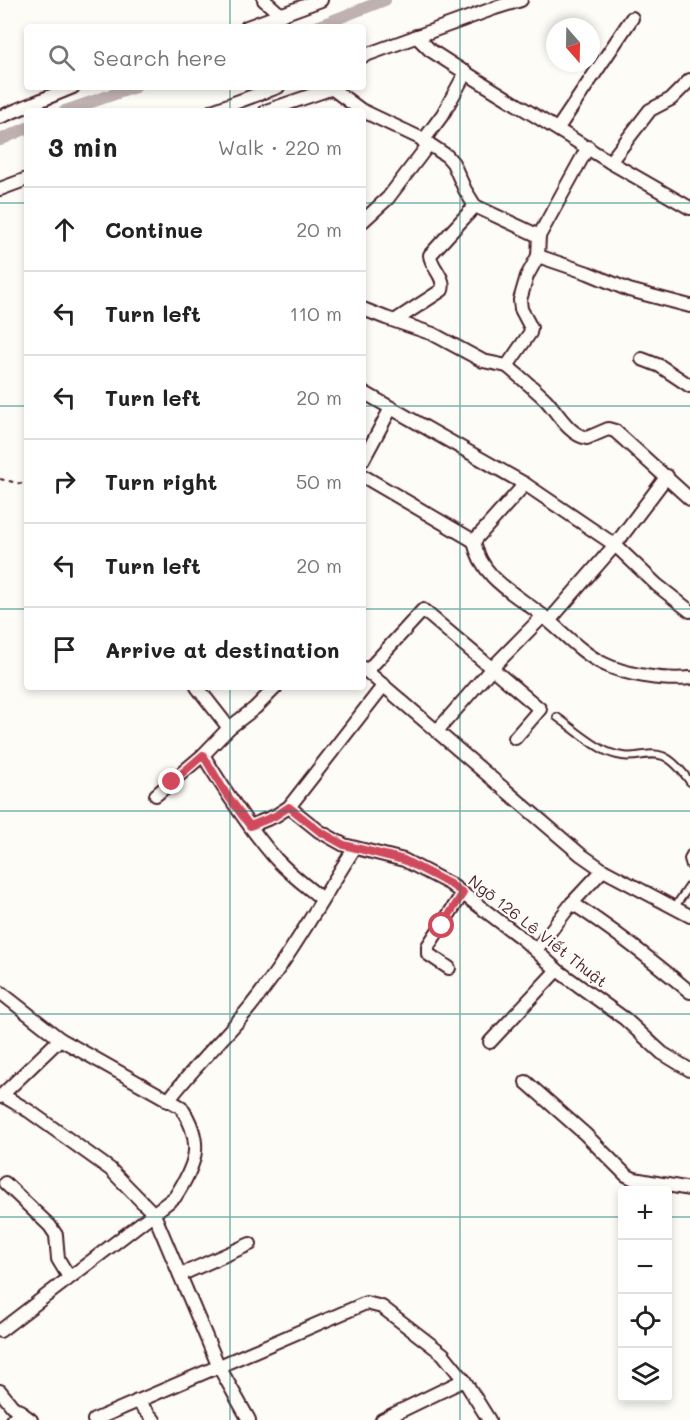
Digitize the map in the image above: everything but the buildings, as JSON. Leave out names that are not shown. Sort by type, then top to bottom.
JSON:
[{"type":"street","points":[[264,0],[281,15]]},
{"type":"street","points":[[256,24],[321,0]]},
{"type":"street","points":[[366,55],[521,0]]},
{"type":"street","points":[[558,128],[632,18]]},
{"type":"street","points":[[416,36],[430,50],[610,162],[690,208]]},
{"type":"street","points":[[366,218],[388,198],[426,142],[466,72]]},
{"type":"street","points":[[610,162],[650,110],[670,99],[690,80]]},
{"type":"street","points":[[0,117],[66,90]]},
{"type":"street","points":[[220,108],[270,90]]},
{"type":"street","points":[[274,108],[324,90]]},
{"type":"street","points":[[333,90],[359,108]]},
{"type":"street","points":[[366,112],[426,142],[451,159],[475,206],[539,236]]},
{"type":"street","points":[[507,366],[530,333],[531,328],[520,300],[527,276],[538,256],[539,236],[588,147]]},
{"type":"street","points":[[0,189],[24,179]]},
{"type":"street","points":[[396,320],[442,290],[442,282],[431,262],[430,255],[475,206]]},
{"type":"street","points":[[538,256],[629,290],[690,306]]},
{"type":"street","points":[[366,310],[433,334],[483,361],[507,366],[546,400],[566,424],[579,435],[587,438],[611,429],[667,476],[690,499]]},
{"type":"street","points":[[642,359],[660,366],[690,386]]},
{"type":"street","points":[[366,394],[525,484],[615,544],[657,585],[690,611]]},
{"type":"street","points":[[366,454],[391,408]]},
{"type":"street","points":[[437,731],[492,668],[546,619],[615,544],[667,476]]},
{"type":"street","points":[[366,478],[474,541],[478,557],[495,579],[590,656],[605,665],[637,674],[690,678]]},
{"type":"street","points":[[474,541],[525,484]]},
{"type":"street","points":[[366,668],[423,610],[540,709],[515,738]]},
{"type":"street","points":[[366,670],[580,854],[603,870],[690,916]]},
{"type":"street","points":[[250,826],[275,816],[289,807],[384,685]]},
{"type":"street","points":[[199,690],[229,728]]},
{"type":"street","points":[[156,795],[273,690]]},
{"type":"street","points":[[203,755],[225,792],[276,859],[322,899]]},
{"type":"street","name":"Ngõ 126 Lê Viết Thuật","points":[[289,807],[319,831],[354,849],[404,860],[450,884],[536,950],[557,970],[625,1019],[662,1053],[690,1070]]},
{"type":"street","points":[[168,1101],[183,1081],[250,1007],[304,931],[354,849]]},
{"type":"street","points":[[536,950],[572,903],[603,870]]},
{"type":"street","points":[[449,968],[428,954],[428,946],[463,893]]},
{"type":"street","points":[[572,903],[657,962],[690,992]]},
{"type":"street","points":[[490,1041],[557,970]]},
{"type":"street","points":[[0,992],[60,1039],[153,1089],[168,1101],[181,1107],[191,1122],[195,1137],[195,1157],[188,1176],[175,1197],[0,1331]]},
{"type":"street","points":[[60,1039],[1,1096],[29,1111],[110,1169],[154,1214],[218,1365],[249,1420]]},
{"type":"street","points":[[526,1082],[585,1134],[626,1175],[634,1179],[690,1189]]},
{"type":"street","points":[[5,1183],[50,1226],[56,1235],[58,1259],[69,1277]]},
{"type":"street","points":[[180,1275],[250,1244]]},
{"type":"street","points":[[94,1420],[366,1303],[382,1307],[443,1354],[464,1380],[489,1420]]},
{"type":"street","points":[[382,1420],[464,1380]]},
{"type":"street","points":[[0,1392],[21,1417]]},
{"type":"street","points":[[137,1401],[154,1420]]},
{"type":"lane","points":[[557,717],[607,751],[622,756],[655,753],[665,757],[690,782]]},
{"type":"lane","points":[[690,854],[688,859],[690,866]]},
{"type":"lane","points":[[674,908],[690,885]]},
{"type":"path","points":[[0,478],[24,484]]},
{"type":"waterway","points":[[324,24],[385,0]]},
{"type":"waterway","points":[[74,108],[126,90]]},
{"type":"waterway","points":[[0,140],[24,129]]},
{"type":"route","points":[[172,782],[203,755],[225,792],[250,826],[275,816],[289,807],[319,831],[344,845],[404,860],[450,884],[463,893],[442,926]]}]
